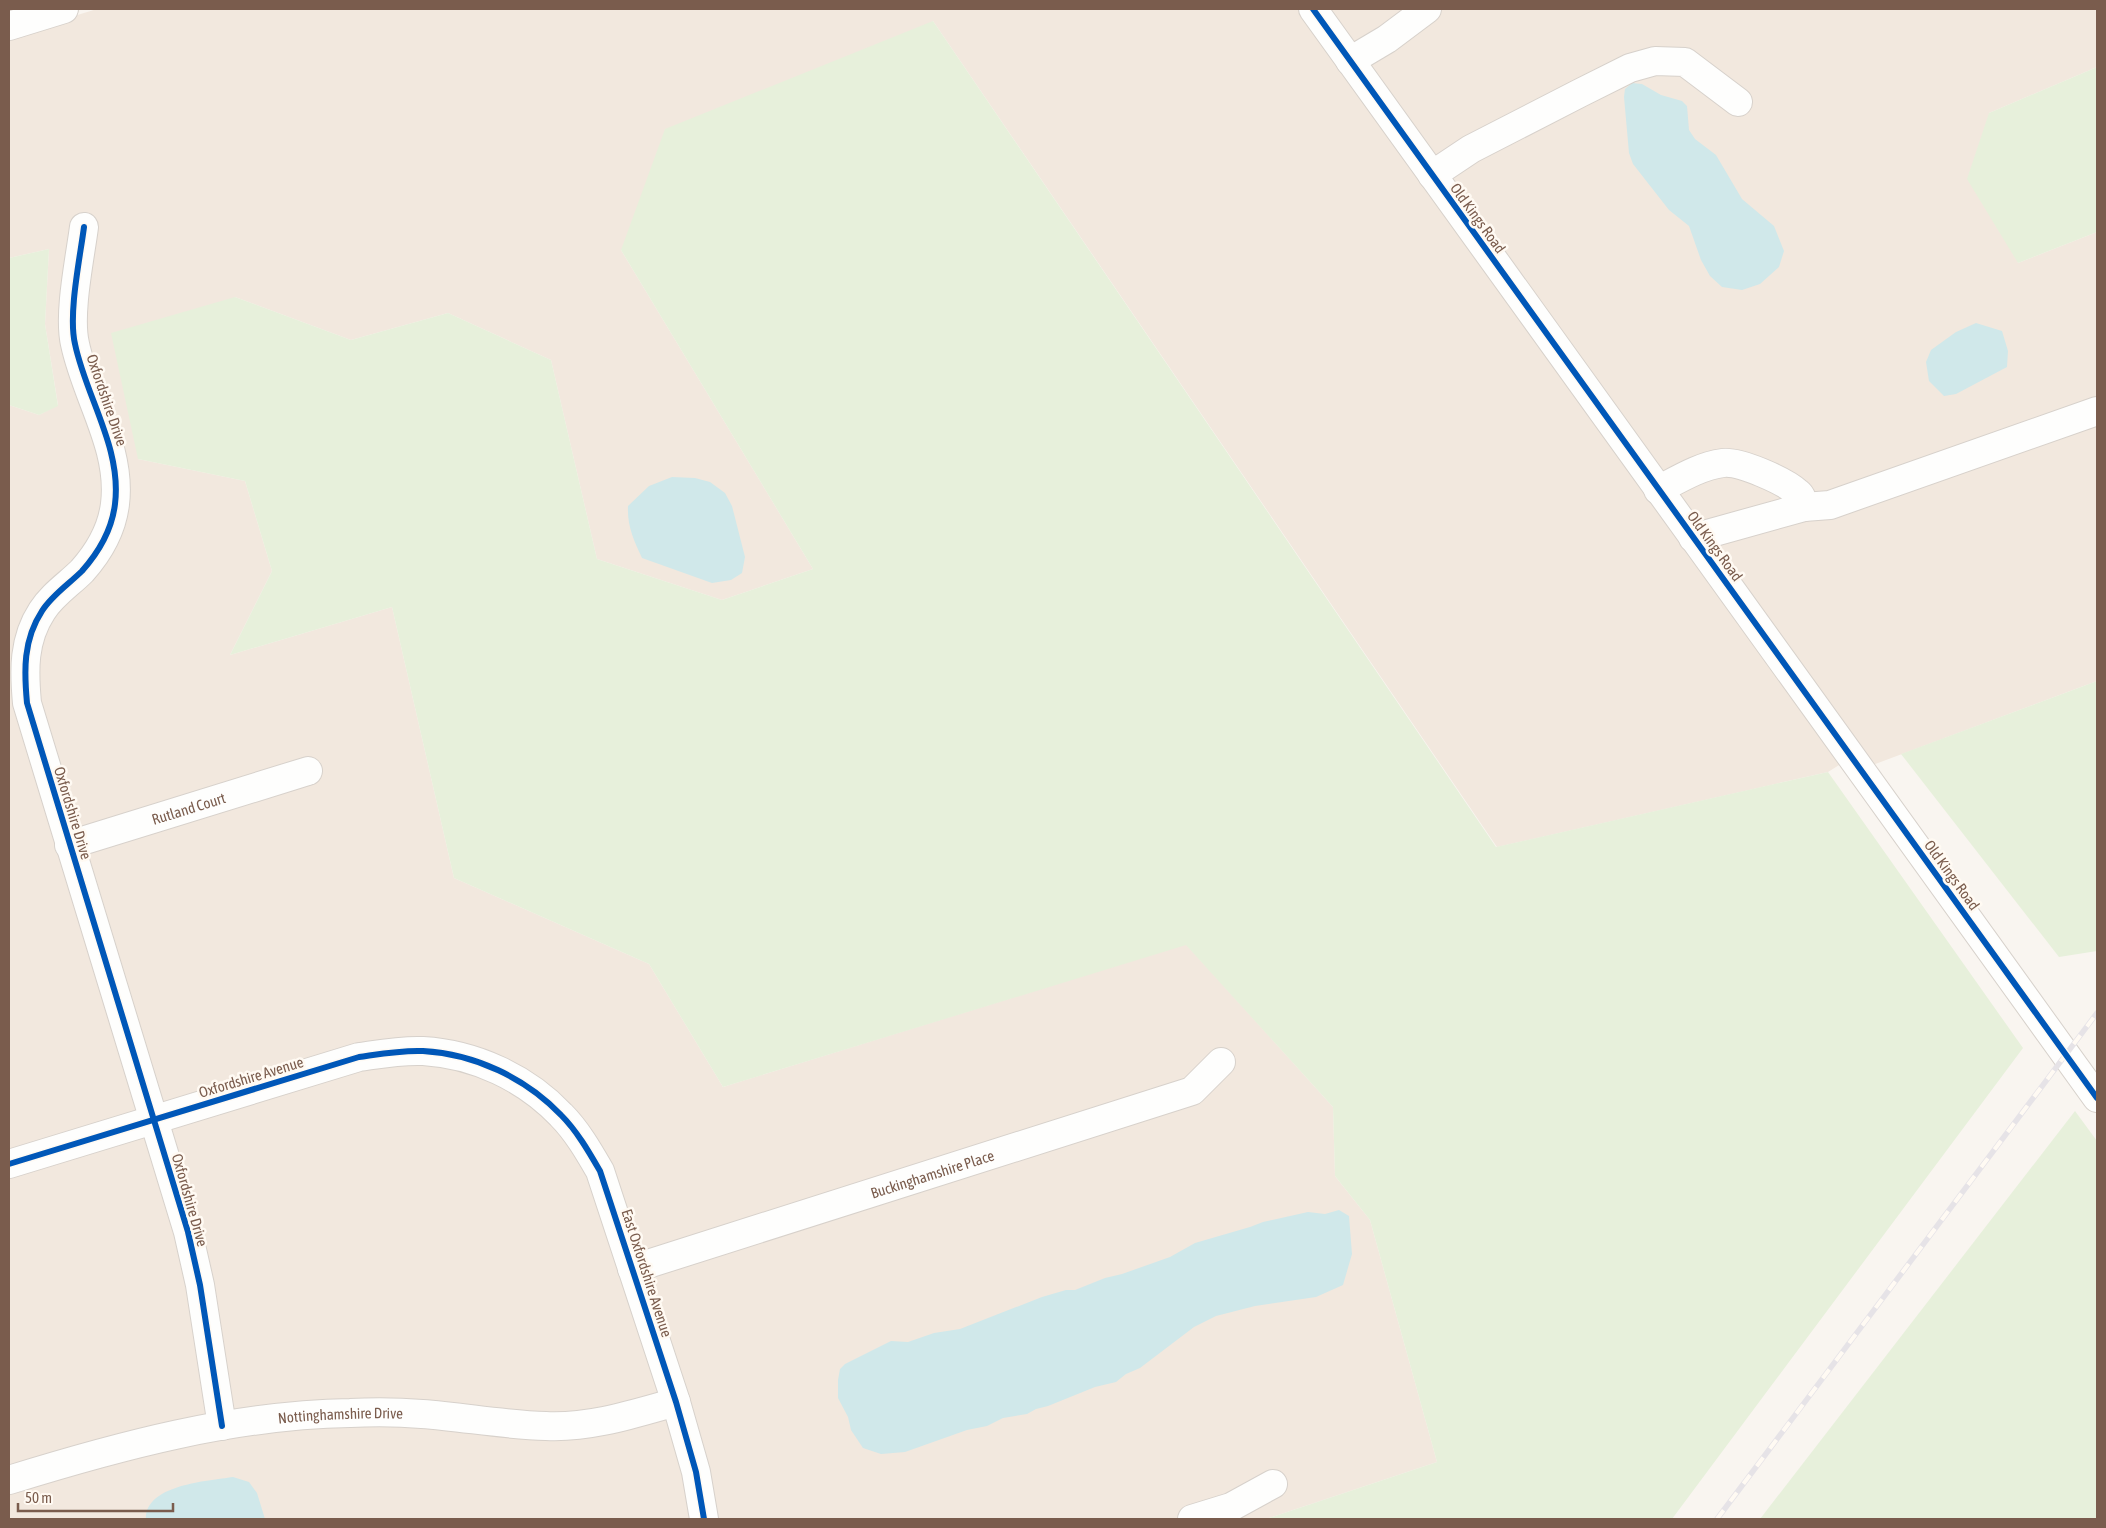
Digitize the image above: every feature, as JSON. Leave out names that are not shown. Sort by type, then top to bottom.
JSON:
[{"type":"street","points":[[9,26],[64,9]]},
{"type":"street","name":"Old Kings Road","points":[[1313,9],[2097,1098]]},
{"type":"street","points":[[1350,61],[1387,39],[1427,9]]},
{"type":"street","points":[[1432,175],[1471,149],[1572,97],[1630,68],[1655,61],[1685,62],[1738,102]]},
{"type":"street","name":"Oxfordshire Drive","points":[[84,226],[74,311],[74,341],[82,374],[112,453],[117,481],[115,506],[109,529],[97,552],[81,572],[63,586],[42,611],[29,639],[24,668],[27,703],[192,1250],[200,1285],[222,1426]]},
{"type":"street","points":[[1693,538],[1804,507],[1830,505],[2097,411]]},
{"type":"street","points":[[1658,490],[1708,466],[1726,463],[1757,471],[1777,479],[1800,494],[1804,507]]},
{"type":"street","name":"Rutland Court","points":[[69,845],[308,770]]},
{"type":"street","name":"Oxfordshire Avenue","points":[[9,1164],[359,1057],[394,1052],[424,1051],[458,1057],[503,1071]]},
{"type":"street","name":"Buckinghamshire Place","points":[[632,1269],[1192,1091],[1221,1062]]},
{"type":"street","name":"East Oxfordshire Avenue","points":[[503,1071],[538,1093],[562,1116],[583,1142],[600,1171],[676,1402],[696,1472],[704,1519]]},
{"type":"street","name":"Nottinghamshire Drive","points":[[9,1480],[137,1443],[222,1426],[299,1415],[351,1413],[420,1414],[547,1427],[596,1424],[676,1402]]},
{"type":"street","points":[[1192,1519],[1231,1507],[1273,1484]]},
{"type":"shaded area","points":[[97,9],[1300,9],[1844,762],[1828,772],[1497,847],[933,21],[621,250],[813,569],[722,600],[597,559],[551,360],[448,313],[351,340],[235,297],[138,459],[245,481],[272,571],[230,655],[392,607],[454,878],[649,964],[723,1087],[1186,944],[1333,1107],[1335,1176],[1370,1220],[1437,1462],[1266,1519],[9,1519],[9,405],[39,415],[58,405],[45,324],[49,249],[9,258],[9,36]]},
{"type":"shaded area","points":[[1329,9],[2097,9],[2097,67],[1989,113],[2018,263],[2097,232],[2097,681],[1870,766]]},
{"type":"green space","points":[[933,21],[1496,847],[1828,772],[2023,1048],[1672,1519],[1266,1519],[1437,1462],[1370,1220],[1335,1176],[1333,1107],[1186,945],[723,1087],[649,964],[454,878],[392,607],[230,655],[272,571],[245,481],[138,459],[111,333],[235,297],[351,340],[448,313],[551,360],[597,559],[722,600],[813,569],[621,250],[665,129]]},
{"type":"green space","points":[[2097,67],[2097,232],[2018,263],[1967,179],[1989,113]]},
{"type":"green space","points":[[49,249],[45,324],[58,406],[39,415],[9,405],[9,258]]},
{"type":"green space","points":[[2097,681],[2097,951],[2059,957],[1901,754]]},
{"type":"green space","points":[[2075,1111],[2097,1141],[2097,1519],[1760,1519]]},
{"type":"water","points":[[1632,83],[1642,84],[1661,95],[1682,101],[1687,106],[1689,130],[1695,139],[1716,155],[1742,199],[1774,226],[1784,251],[1779,267],[1760,284],[1742,290],[1722,287],[1710,276],[1701,260],[1689,226],[1669,210],[1633,164],[1629,153],[1624,97],[1625,89]]},
{"type":"water","points":[[1976,323],[2002,331],[2008,351],[2007,367],[1956,394],[1944,396],[1929,381],[1926,362],[1931,350],[1956,332]]},
{"type":"water","points":[[672,477],[695,478],[710,482],[725,493],[732,506],[745,557],[742,573],[731,580],[712,583],[642,558],[630,527],[628,506],[649,486]]},
{"type":"water","points":[[1339,1210],[1349,1216],[1352,1254],[1343,1285],[1316,1297],[1255,1306],[1216,1316],[1194,1327],[1140,1368],[1126,1374],[1116,1382],[1095,1387],[1027,1414],[1003,1418],[987,1426],[967,1430],[905,1452],[881,1454],[863,1448],[851,1430],[848,1417],[838,1398],[840,1369],[845,1364],[891,1341],[908,1342],[934,1333],[960,1329],[1042,1297],[1066,1290],[1075,1290],[1170,1257],[1195,1243],[1263,1222],[1308,1212],[1325,1214]]},
{"type":"water","points":[[233,1477],[249,1482],[257,1493],[265,1519],[146,1519],[148,1508],[166,1492],[194,1483]]},
{"type":"railway","points":[[1717,1519],[2097,1013]]},
{"type":"cycle path","points":[[1313,9],[2097,1098]]},
{"type":"cycle path","points":[[84,227],[75,286],[73,332],[80,364],[102,423],[113,463],[116,483],[115,504],[111,522],[93,556],[82,571],[42,611],[31,633],[25,667],[27,703],[188,1232],[200,1285],[222,1426]]},
{"type":"cycle path","points":[[9,1164],[359,1057],[415,1051],[442,1053],[480,1063],[516,1079],[547,1102],[567,1121],[600,1171],[676,1402],[696,1472],[704,1519]]}]
